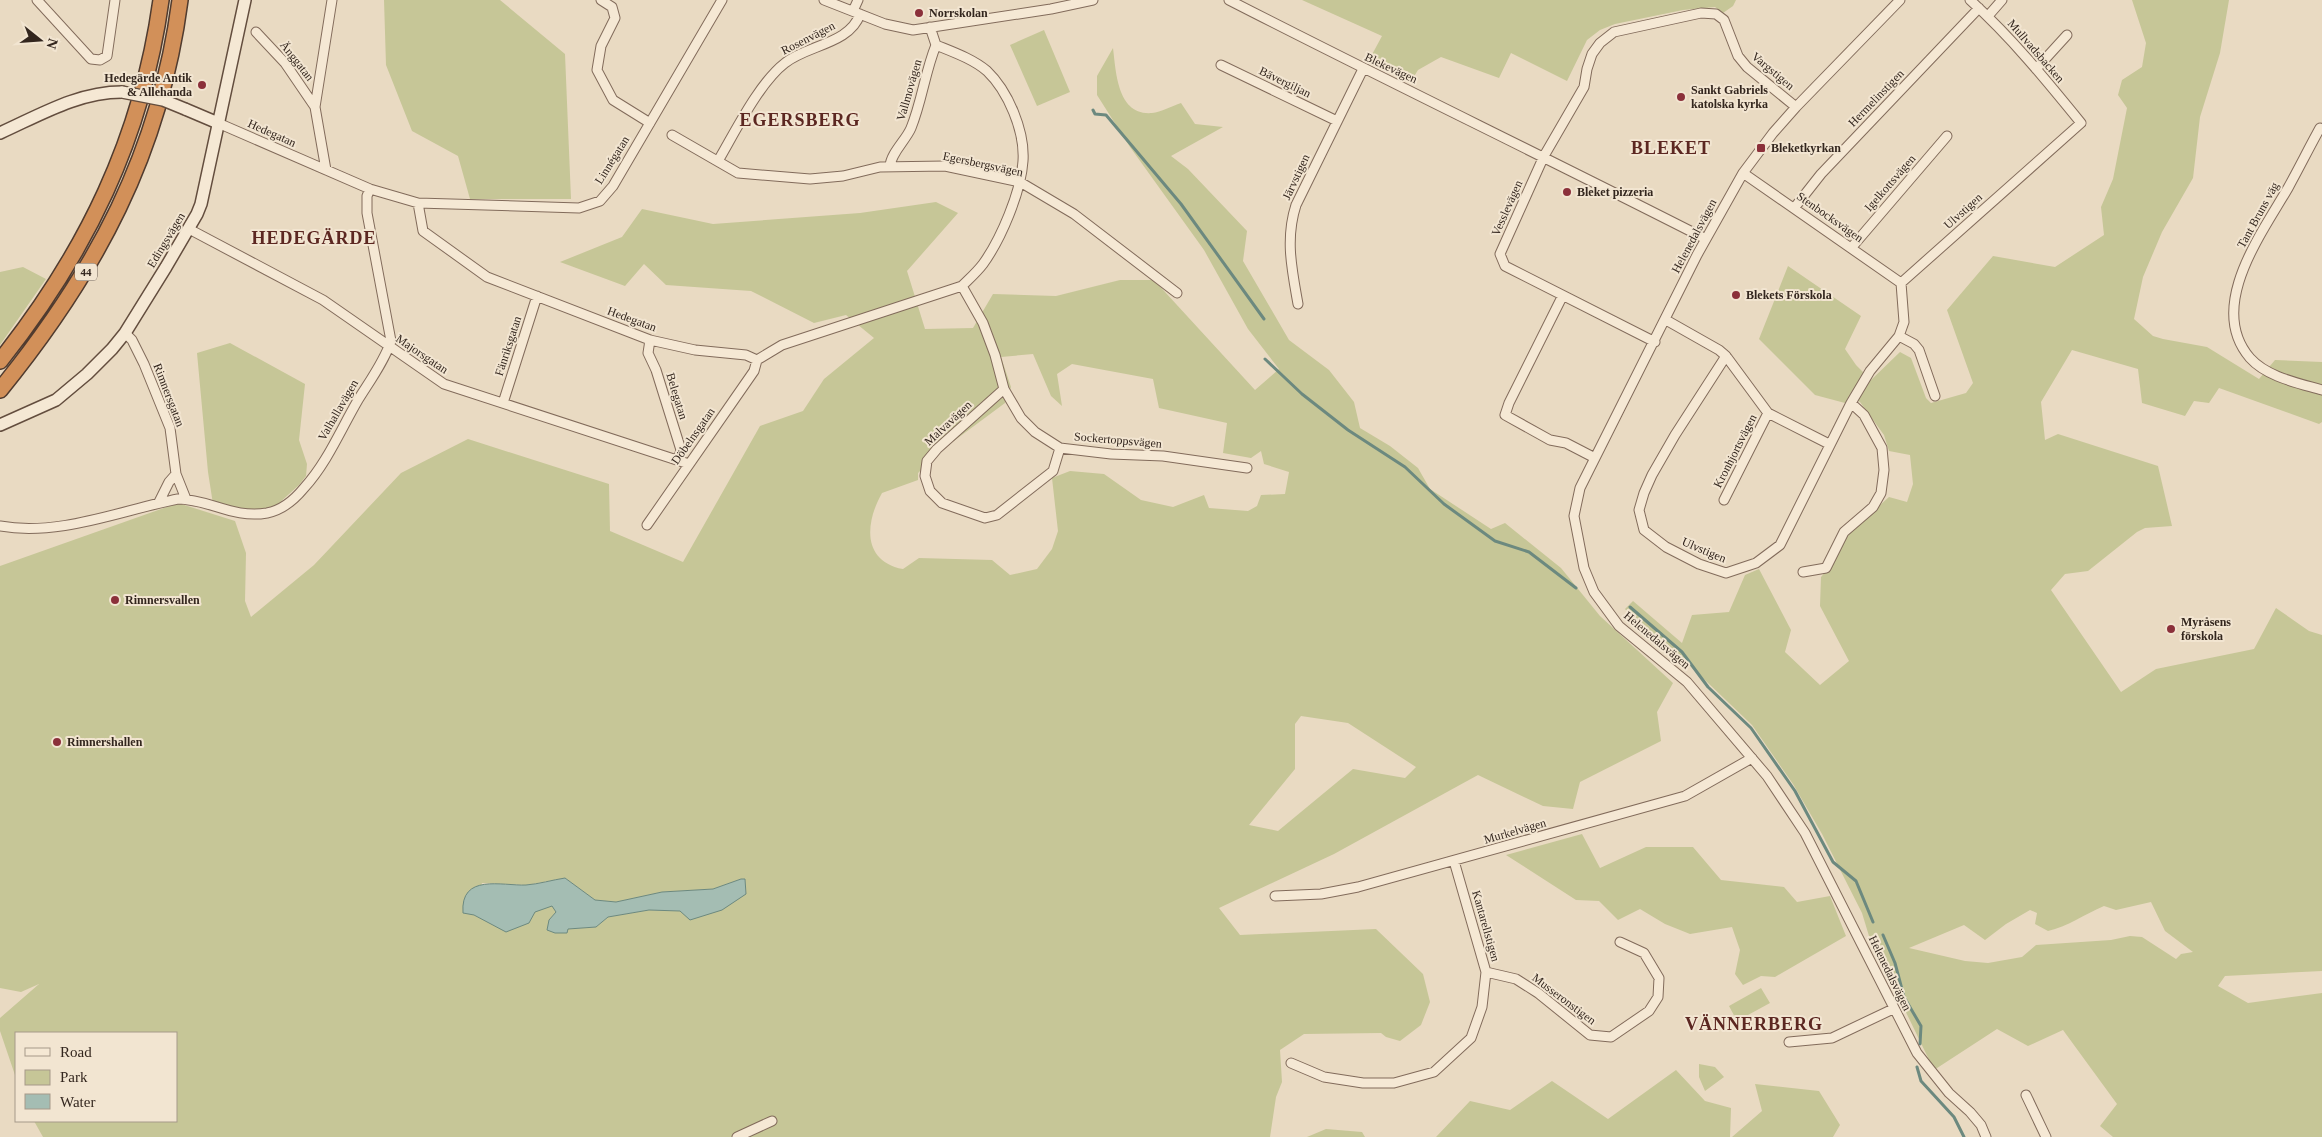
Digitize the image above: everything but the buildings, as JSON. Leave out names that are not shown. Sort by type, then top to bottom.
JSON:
[{"type":"highway","name":"44","points":[[0,360],[40,309],[64,271],[104,199],[131,132],[148,70],[161,0]]},
{"type":"highway","name":"44","points":[[0,390],[32,351],[75,289],[100,247],[120,207],[151,130],[167,74],[180,0]]},
{"type":"street","points":[[37,0],[91,59],[100,60],[108,56],[115,0]]},
{"type":"street","name":"Edingsvägen","points":[[0,425],[56,400],[101,361],[125,333],[189,229],[201,204],[245,0]]},
{"type":"street","points":[[326,170],[315,107],[332,0]]},
{"type":"street","points":[[601,0],[612,7],[616,18],[601,46],[597,70],[613,100],[650,123]]},
{"type":"street","name":"Linnégatan","points":[[418,203],[579,208],[600,201],[613,186],[722,0]]},
{"type":"street","points":[[824,0],[900,29],[912,30],[1051,9],[1092,0]]},
{"type":"street","name":"Rosenvägen","points":[[718,161],[774,73],[794,56],[844,34],[855,24],[858,0]]},
{"type":"street","name":"Blekevägen","points":[[1228,0],[1363,69],[1544,156],[1706,239]]},
{"type":"street","name":"Helenedalsvägen","points":[[1900,0],[1796,107],[1773,133],[1743,173],[1706,239],[1580,488],[1574,516],[1584,568],[1594,592],[1618,626],[1687,682],[1768,776],[1806,833],[1893,1009],[1917,1053],[1949,1093],[1981,1125],[1986,1137]]},
{"type":"street","name":"Mullvadsbacken","points":[[1970,0],[1988,16],[2036,68],[2081,122]]},
{"type":"street","points":[[1988,16],[2002,0]]},
{"type":"street","name":"Hermelinstigen","points":[[1795,207],[1821,174],[1978,8]]},
{"type":"street","name":"Vargstigen","points":[[1544,156],[1584,87],[1592,54],[1600,43],[1614,32],[1701,13],[1716,14],[1724,20],[1738,56],[1747,67],[1796,107]]},
{"type":"street","points":[[757,360],[782,345],[962,286],[983,263],[1000,235],[1020,182],[1024,160],[1017,120],[1002,88],[985,70],[963,57],[936,45],[930,27]]},
{"type":"street","name":"Änggatan","points":[[256,32],[284,63],[315,107]]},
{"type":"street","points":[[2036,68],[2067,35]]},
{"type":"street","name":"Vallmovägen","points":[[890,166],[890,161],[906,140],[916,116],[936,45]]},
{"type":"street","name":"Bävergiljan","points":[[1221,65],[1337,121]]},
{"type":"street","name":"Järvstigen","points":[[1298,304],[1290,254],[1292,217],[1296,205],[1363,69]]},
{"type":"street","points":[[0,133],[70,101],[92,94],[122,92],[163,100],[218,123]]},
{"type":"street","name":"Ulvstigen","points":[[1726,356],[1675,435],[1644,493],[1640,510],[1642,522],[1647,532],[1666,547],[1699,564],[1726,573],[1756,563],[1780,545],[1829,444],[1870,371],[1899,336],[1904,322],[1901,283],[2081,122]]},
{"type":"street","name":"Hedegatan","points":[[218,123],[370,189],[418,203],[423,231],[487,277],[650,340],[695,350],[746,356],[757,360]]},
{"type":"street","name":"Tant Bruns väg","points":[[2320,128],[2255,242],[2236,294],[2235,331],[2250,358],[2275,375],[2322,390]]},
{"type":"street","name":"Egersbergsvägen","points":[[672,135],[738,173],[748,175],[801,178],[843,176],[890,166],[945,166],[1020,182],[1074,214],[1177,293]]},
{"type":"street","name":"Igelkottsvägen","points":[[1852,247],[1947,136]]},
{"type":"street","name":"Vesslevägen","points":[[1544,156],[1500,254],[1505,266],[1562,297],[1654,342]]},
{"type":"street","name":"Stenbocksvägen","points":[[1743,173],[1795,207],[1901,283]]},
{"type":"street","points":[[370,189],[367,196],[367,213],[390,331],[390,347]]},
{"type":"street","name":"Majorsgatan","points":[[189,229],[323,300],[444,384],[689,464]]},
{"type":"street","name":"Sockertoppsvägen","points":[[962,286],[983,323],[995,354],[1004,389],[1021,418],[1035,432],[1060,448],[1111,454],[1163,456],[1247,468]]},
{"type":"street","name":"Fänriksgatan","points":[[503,404],[538,296]]},
{"type":"street","points":[[1562,297],[1509,403],[1505,415],[1550,440],[1566,443],[1595,458]]},
{"type":"street","points":[[1666,320],[1719,350],[1726,356],[1768,413],[1829,444]]},
{"type":"street","name":"Rimnersgatan","points":[[125,333],[132,340],[144,364],[170,428],[176,474],[186,499]]},
{"type":"street","points":[[1899,336],[1914,344],[1919,350],[1935,396]]},
{"type":"street","name":"Belegatan","points":[[650,340],[648,353],[656,370],[681,450],[678,460]]},
{"type":"street","name":"Valhallavägen","points":[[0,526],[15,529],[68,524],[125,512],[159,502],[186,499],[232,513],[251,514],[269,512],[284,506],[305,487],[318,470],[390,347]]},
{"type":"street","name":"Döbelnsgatan","points":[[647,525],[754,371],[757,360]]},
{"type":"street","name":"Malvavägen","points":[[1004,389],[937,449],[927,461],[925,476],[930,491],[942,504],[985,518],[997,515],[1053,471],[1060,448]]},
{"type":"street","points":[[1803,572],[1826,568],[1844,532],[1873,506],[1881,493],[1884,470],[1882,448],[1864,415],[1852,403]]},
{"type":"street","name":"Kronhjortsvägen","points":[[1724,500],[1768,413]]},
{"type":"street","points":[[159,502],[169,482],[176,474]]},
{"type":"street","name":"Murkelvägen","points":[[1275,896],[1321,894],[1358,887],[1686,796],[1752,758]]},
{"type":"street","name":"Kantarellstigen","points":[[1291,1063],[1324,1077],[1363,1083],[1394,1083],[1434,1072],[1471,1038],[1482,1007],[1486,972],[1454,861]]},
{"type":"street","name":"Musseronstigen","points":[[1486,972],[1516,979],[1590,1035],[1611,1037],[1649,1011],[1658,997],[1659,978],[1644,952],[1620,942]]},
{"type":"street","points":[[1789,1042],[1832,1038],[1893,1009]]},
{"type":"street","points":[[2026,1095],[2046,1137]]},
{"type":"street","points":[[737,1137],[772,1121]]},
{"type":"green space","points":[[384,0],[500,0],[565,54],[571,199],[470,199],[458,156],[412,131],[386,65]]},
{"type":"green space","points":[[1302,0],[1736,0],[1733,6],[1723,13],[1715,7],[1683,10],[1615,24],[1600,30],[1587,40],[1567,81],[1511,53],[1499,78],[1441,57],[1418,70],[1410,83],[1374,63],[1368,62],[1382,36]]},
{"type":"green space","points":[[2132,0],[2229,0],[2220,53],[2200,117],[2193,178],[2162,232],[2143,277],[2134,319],[2153,336],[2207,347],[2259,379],[2275,360],[2322,362],[2322,422],[2319,424],[2219,388],[2209,403],[2194,401],[2185,416],[2142,403],[2138,369],[2072,350],[2041,402],[2045,440],[2058,434],[2158,466],[2172,526],[2145,528],[2137,532],[2088,571],[2065,574],[2051,590],[2121,692],[2156,669],[2254,649],[2276,608],[2309,631],[2322,635],[2322,971],[2225,976],[2218,986],[2248,1003],[2322,993],[2322,1137],[2113,1137],[2100,1126],[2117,1104],[2063,1030],[2028,1046],[1997,1029],[1934,1070],[1869,936],[1862,913],[1822,834],[1793,784],[1752,725],[1684,660],[1635,621],[1625,609],[1633,601],[1682,643],[1692,615],[1729,612],[1745,575],[1759,569],[1791,630],[1785,652],[1820,685],[1849,661],[1820,606],[1821,577],[1834,562],[1841,545],[1851,531],[1889,497],[1907,502],[1913,484],[1910,455],[1889,451],[1884,435],[1860,402],[1850,396],[1845,403],[1815,395],[1759,339],[1788,266],[1861,316],[1845,349],[1856,365],[1871,380],[1900,352],[1911,358],[1926,398],[1931,403],[1966,393],[1973,383],[1947,310],[1993,256],[2055,267],[2104,235],[2101,207],[2113,179],[2127,108],[2118,95],[2122,80],[2142,67],[2146,43]],"holes":[[[2151,902],[2165,931],[2193,952],[2181,954],[2176,959],[2142,937],[2130,936],[2111,940],[2036,945],[2022,957],[1988,963],[1965,961],[1909,948],[1964,925],[1985,940],[2006,924],[2030,910],[2037,913],[2035,924],[2048,931],[2104,906],[2116,910]]]},
{"type":"green space","points":[[1044,30],[1070,92],[1037,106],[1010,45]]},
{"type":"green space","points":[[1113,48],[1120,90],[1125,100],[1132,107],[1140,112],[1152,113],[1181,103],[1195,124],[1223,127],[1171,156],[1188,169],[1247,231],[1243,261],[1289,340],[1329,370],[1354,402],[1360,428],[1390,446],[1418,468],[1430,489],[1491,529],[1505,523],[1561,568],[1600,616],[1673,683],[1657,712],[1661,741],[1580,782],[1573,809],[1543,806],[1478,775],[1334,854],[1219,908],[1240,935],[1376,929],[1423,974],[1430,1002],[1421,1025],[1400,1041],[1386,1037],[1381,1033],[1304,1034],[1280,1050],[1282,1082],[1276,1097],[1270,1137],[43,1137],[35,1122],[178,1122],[178,1032],[15,1032],[15,1075],[0,1031],[0,1018],[39,984],[21,992],[0,988],[0,566],[178,503],[235,521],[246,553],[245,601],[251,617],[314,565],[401,473],[468,439],[609,484],[610,531],[683,562],[760,426],[803,411],[824,379],[874,338],[846,315],[814,323],[751,291],[666,285],[644,264],[625,286],[560,262],[622,237],[642,209],[713,224],[860,213],[936,202],[958,213],[907,271],[925,329],[973,328],[993,294],[1056,296],[1120,280],[1154,280],[1255,390],[1279,369],[1248,329],[1204,250],[1130,147],[1097,95],[1097,76]],"holes":[[[1033,354],[1051,396],[1062,406],[1057,374],[1072,364],[1153,379],[1159,408],[1227,423],[1223,453],[1251,458],[1261,451],[1264,464],[1289,472],[1285,494],[1261,495],[1257,506],[1248,511],[1209,508],[1204,495],[1173,507],[1141,500],[1104,474],[1070,471],[1052,478],[1058,531],[1052,549],[1037,569],[1010,575],[992,560],[919,558],[903,569],[890,565],[880,558],[874,549],[870,528],[872,516],[882,493],[918,480],[918,473],[943,449],[1005,403],[1011,387],[1001,357]],[[1301,716],[1348,723],[1416,767],[1405,778],[1353,769],[1278,831],[1249,825],[1295,769],[1295,724]],[[565,878],[595,900],[616,902],[662,892],[713,889],[741,879],[745,879],[746,894],[680,911],[649,910],[608,917],[596,927],[568,929],[549,920],[556,912],[553,905],[496,926],[474,915],[482,883],[527,885]]]},
{"type":"green space","points":[[23,267],[46,279],[0,345],[0,272]]},
{"type":"green space","points":[[230,343],[305,384],[299,440],[307,464],[306,476],[278,504],[267,510],[251,511],[213,504],[208,472],[197,353]]},
{"type":"green space","points":[[1582,834],[1600,868],[1646,847],[1693,847],[1721,880],[1784,887],[1797,902],[1830,896],[1846,936],[1775,977],[1761,976],[1743,985],[1735,974],[1740,950],[1732,927],[1690,934],[1665,924],[1640,909],[1618,920],[1599,901],[1576,900],[1506,855]]},
{"type":"green space","points":[[1761,988],[1770,1003],[1737,1021],[1729,1006]]},
{"type":"green space","points":[[1699,1064],[1715,1067],[1724,1077],[1705,1091],[1699,1077]]},
{"type":"green space","points":[[1676,1070],[1705,1101],[1731,1108],[1730,1137],[1436,1137],[1470,1101],[1510,1110],[1552,1081],[1608,1119]]},
{"type":"green space","points":[[1755,1084],[1819,1091],[1840,1125],[1833,1137],[1732,1137],[1762,1111]]},
{"type":"green space","points":[[1326,1129],[1362,1132],[1365,1137],[1307,1137]]},
{"type":"water","points":[[565,878],[595,900],[616,902],[662,892],[713,889],[741,879],[745,879],[746,894],[722,910],[690,920],[680,911],[649,910],[608,917],[596,927],[568,929],[567,933],[555,933],[547,930],[549,920],[556,912],[552,906],[535,912],[529,923],[506,932],[474,915],[463,913],[464,900],[468,892],[475,887],[484,884],[536,884]]},
{"type":"waterway","points":[[1093,110],[1095,114],[1106,115],[1181,204],[1264,319]]},
{"type":"waterway","points":[[1265,359],[1302,394],[1348,430],[1405,467],[1444,504],[1495,541],[1529,552],[1576,588]]},
{"type":"waterway","points":[[1630,607],[1682,652],[1708,687],[1751,728],[1795,791],[1833,862],[1856,881],[1873,922]]},
{"type":"waterway","points":[[1883,935],[1895,963],[1904,997],[1921,1026],[1920,1044]]},
{"type":"waterway","points":[[1917,1067],[1921,1081],[1954,1117],[1964,1137]]},
{"type":"place","name":"Norrskolan","points":[[919,13]]},
{"type":"place","name":"Hedegärde Antik & Allehanda","points":[[202,85]]},
{"type":"place","name":"Sankt Gabriels katolska kyrka","points":[[1681,97]]},
{"type":"place","name":"Bleketkyrkan","points":[[1761,148]]},
{"type":"place","name":"Bleket pizzeria","points":[[1567,192]]},
{"type":"place","name":"Blekets Förskola","points":[[1736,295]]},
{"type":"place","name":"Rimnersvallen","points":[[115,600]]},
{"type":"place","name":"Myråsens förskola","points":[[2171,629]]},
{"type":"place","name":"Rimnershallen","points":[[57,742]]},
{"type":"district","name":"EGERSBERG","points":[[800,120]]},
{"type":"district","name":"BLEKET","points":[[1671,148]]},
{"type":"district","name":"HEDEGÄRDE","points":[[314,238]]},
{"type":"district","name":"VÄNNERBERG","points":[[1754,1024]]}]
